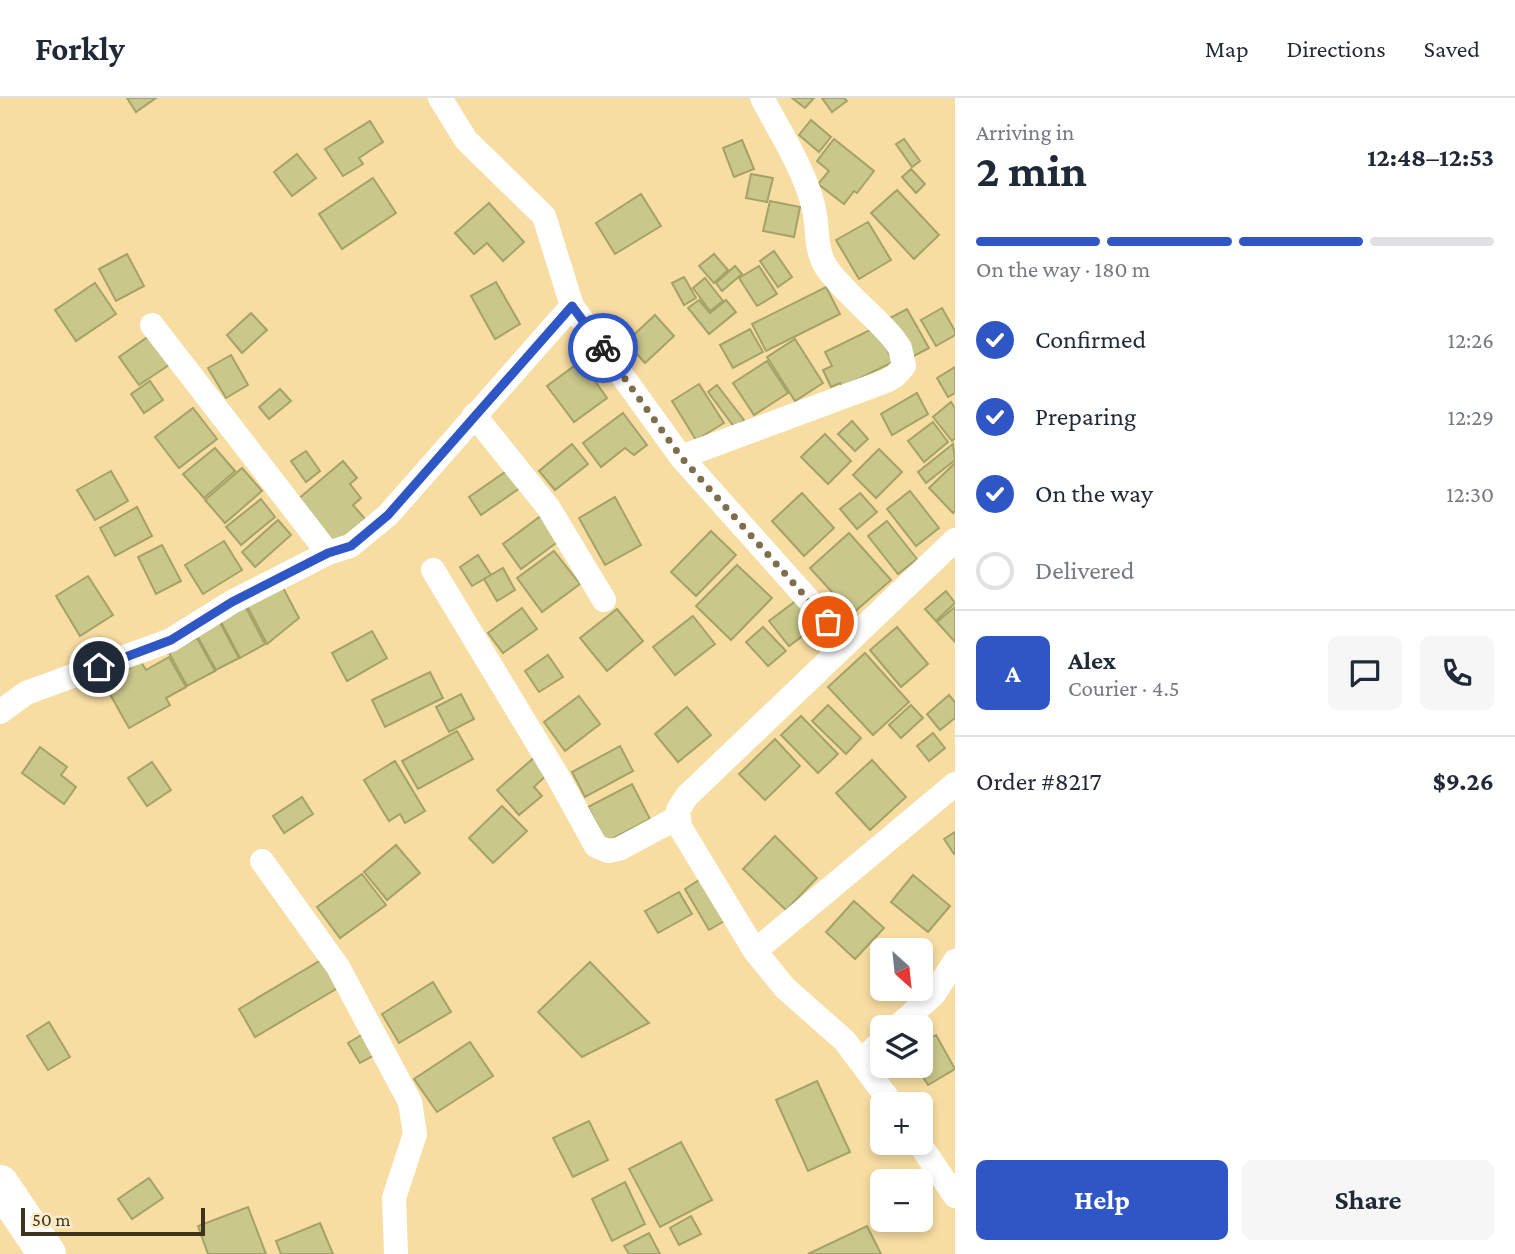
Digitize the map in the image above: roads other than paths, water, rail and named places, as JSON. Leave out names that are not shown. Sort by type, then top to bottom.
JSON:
[{"type":"main road","points":[[0,1184],[47,1254]]},
{"type":"street","points":[[440,98],[466,140],[544,216],[572,306],[681,457],[847,643]]},
{"type":"street","points":[[681,457],[886,381],[904,366],[900,348],[893,338],[825,265],[816,239],[813,205],[807,188],[762,98]]},
{"type":"street","points":[[0,712],[26,693],[171,640],[232,602],[328,553],[351,546],[388,515],[572,306]]},
{"type":"street","points":[[152,325],[328,553]]},
{"type":"street","points":[[474,415],[548,507],[604,600]]},
{"type":"street","points":[[883,1092],[845,1041],[785,988],[755,951],[680,827],[678,810],[687,796],[955,540]]},
{"type":"street","points":[[433,570],[558,777],[596,846],[608,851],[619,849],[677,818]]},
{"type":"street","points":[[755,951],[955,784]]},
{"type":"street","points":[[262,861],[338,967],[410,1102],[415,1134],[394,1198],[396,1254]]},
{"type":"street","points":[[910,1015],[934,994],[955,961]]},
{"type":"street","points":[[861,1061],[870,1052]]},
{"type":"street","points":[[927,1155],[955,1196]]}]
